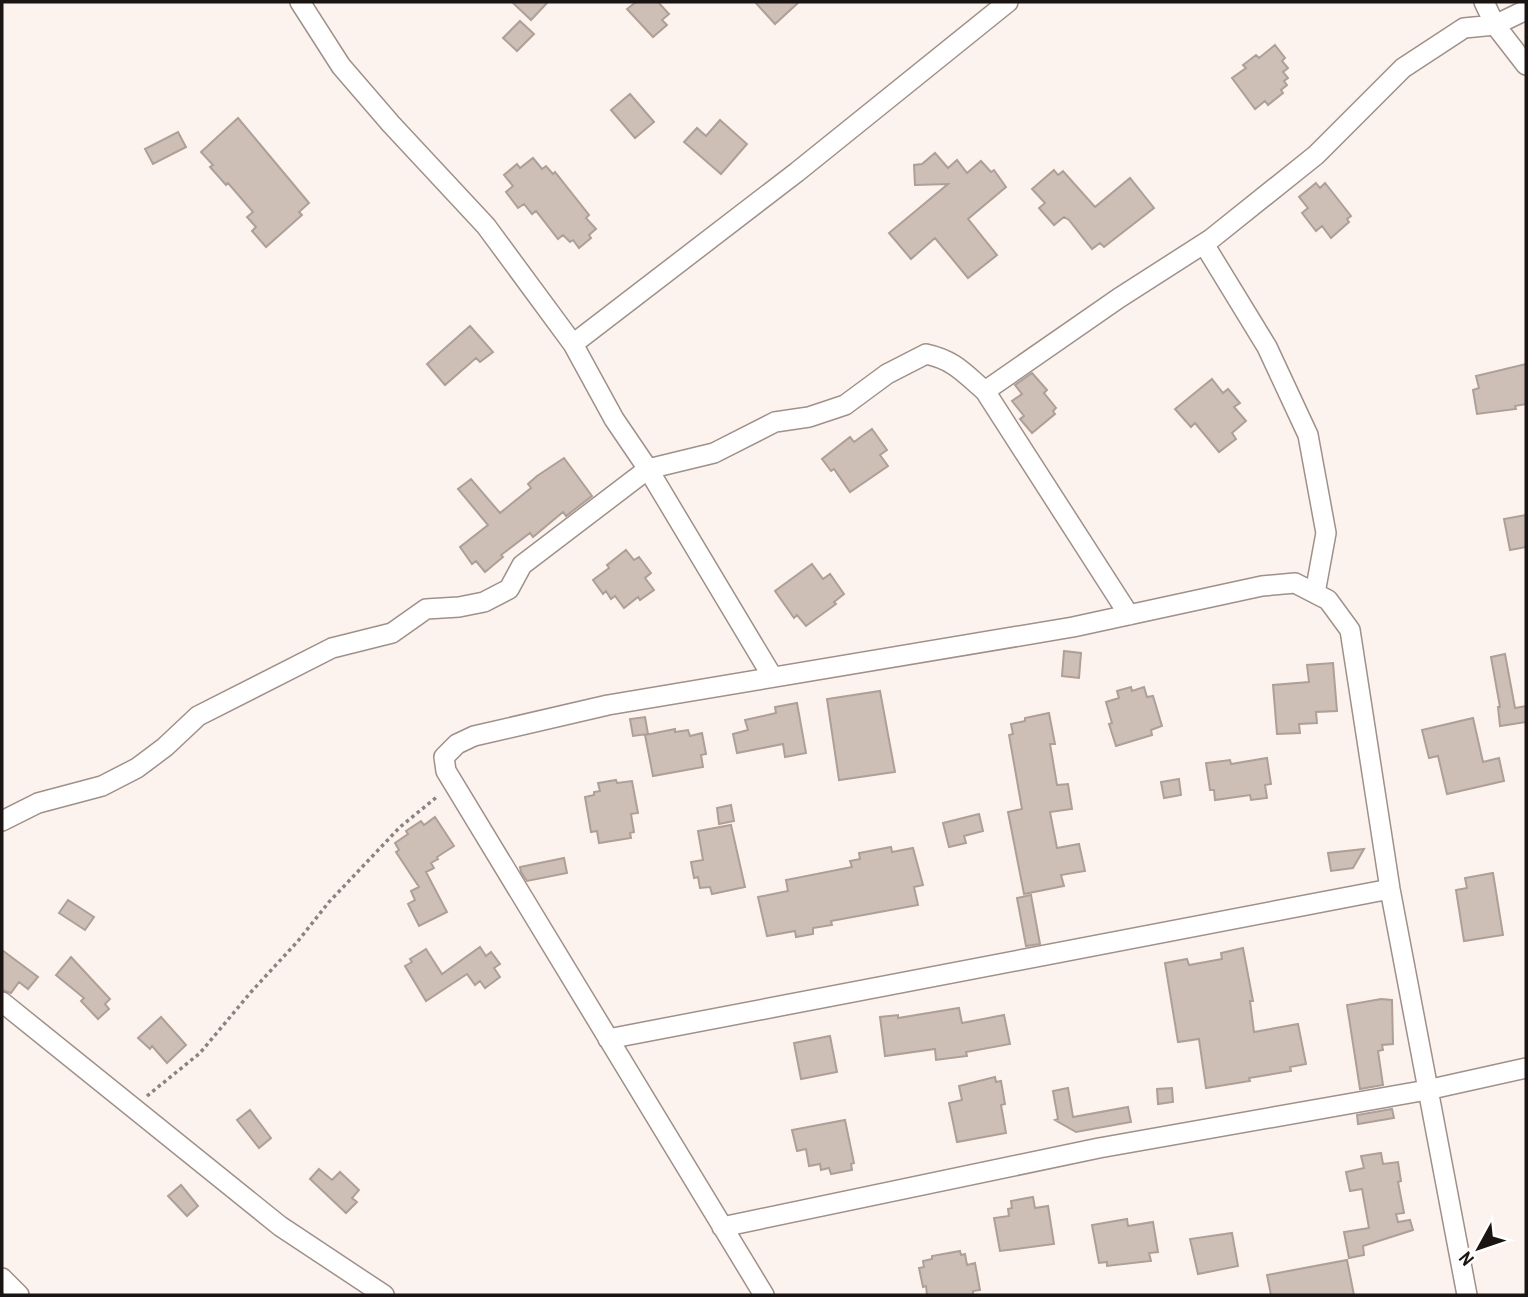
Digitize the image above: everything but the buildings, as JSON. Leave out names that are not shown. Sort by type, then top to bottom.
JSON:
[{"type":"street","points":[[300,2],[341,65],[391,124],[486,226],[573,344],[614,418],[648,469],[772,676]]},
{"type":"street","points":[[573,344],[797,172],[1008,2]]},
{"type":"street","points":[[1484,2],[1495,26],[1526,65]]},
{"type":"street","points":[[985,391],[1119,298],[1203,244],[1316,155],[1403,68],[1464,27],[1495,26],[1526,10]]},
{"type":"street","points":[[1203,244],[1267,347],[1308,435],[1326,533],[1315,593]]},
{"type":"street","points":[[2,821],[38,803],[102,786],[137,768],[165,747],[198,716],[332,648],[393,633],[426,609],[484,602],[509,589],[522,565],[648,469],[714,453],[775,422],[809,417],[845,405],[887,374],[926,354],[954,364],[985,391],[1129,615]]},
{"type":"street","points":[[764,1295],[453,783],[446,771],[444,757],[457,744],[474,736],[608,705],[1073,627],[1262,586],[1295,583],[1328,600],[1350,629],[1390,889],[1467,1295]]},
{"type":"street","points":[[608,1039],[1390,889]]},
{"type":"street","points":[[2,1002],[280,1226],[384,1295]]},
{"type":"street","points":[[722,1227],[1099,1148],[1427,1090],[1526,1068]]},
{"type":"street","points":[[2,1278],[19,1295]]},
{"type":"path","points":[[132,1108],[200,1053],[298,941],[328,902],[400,827],[453,783]]}]
